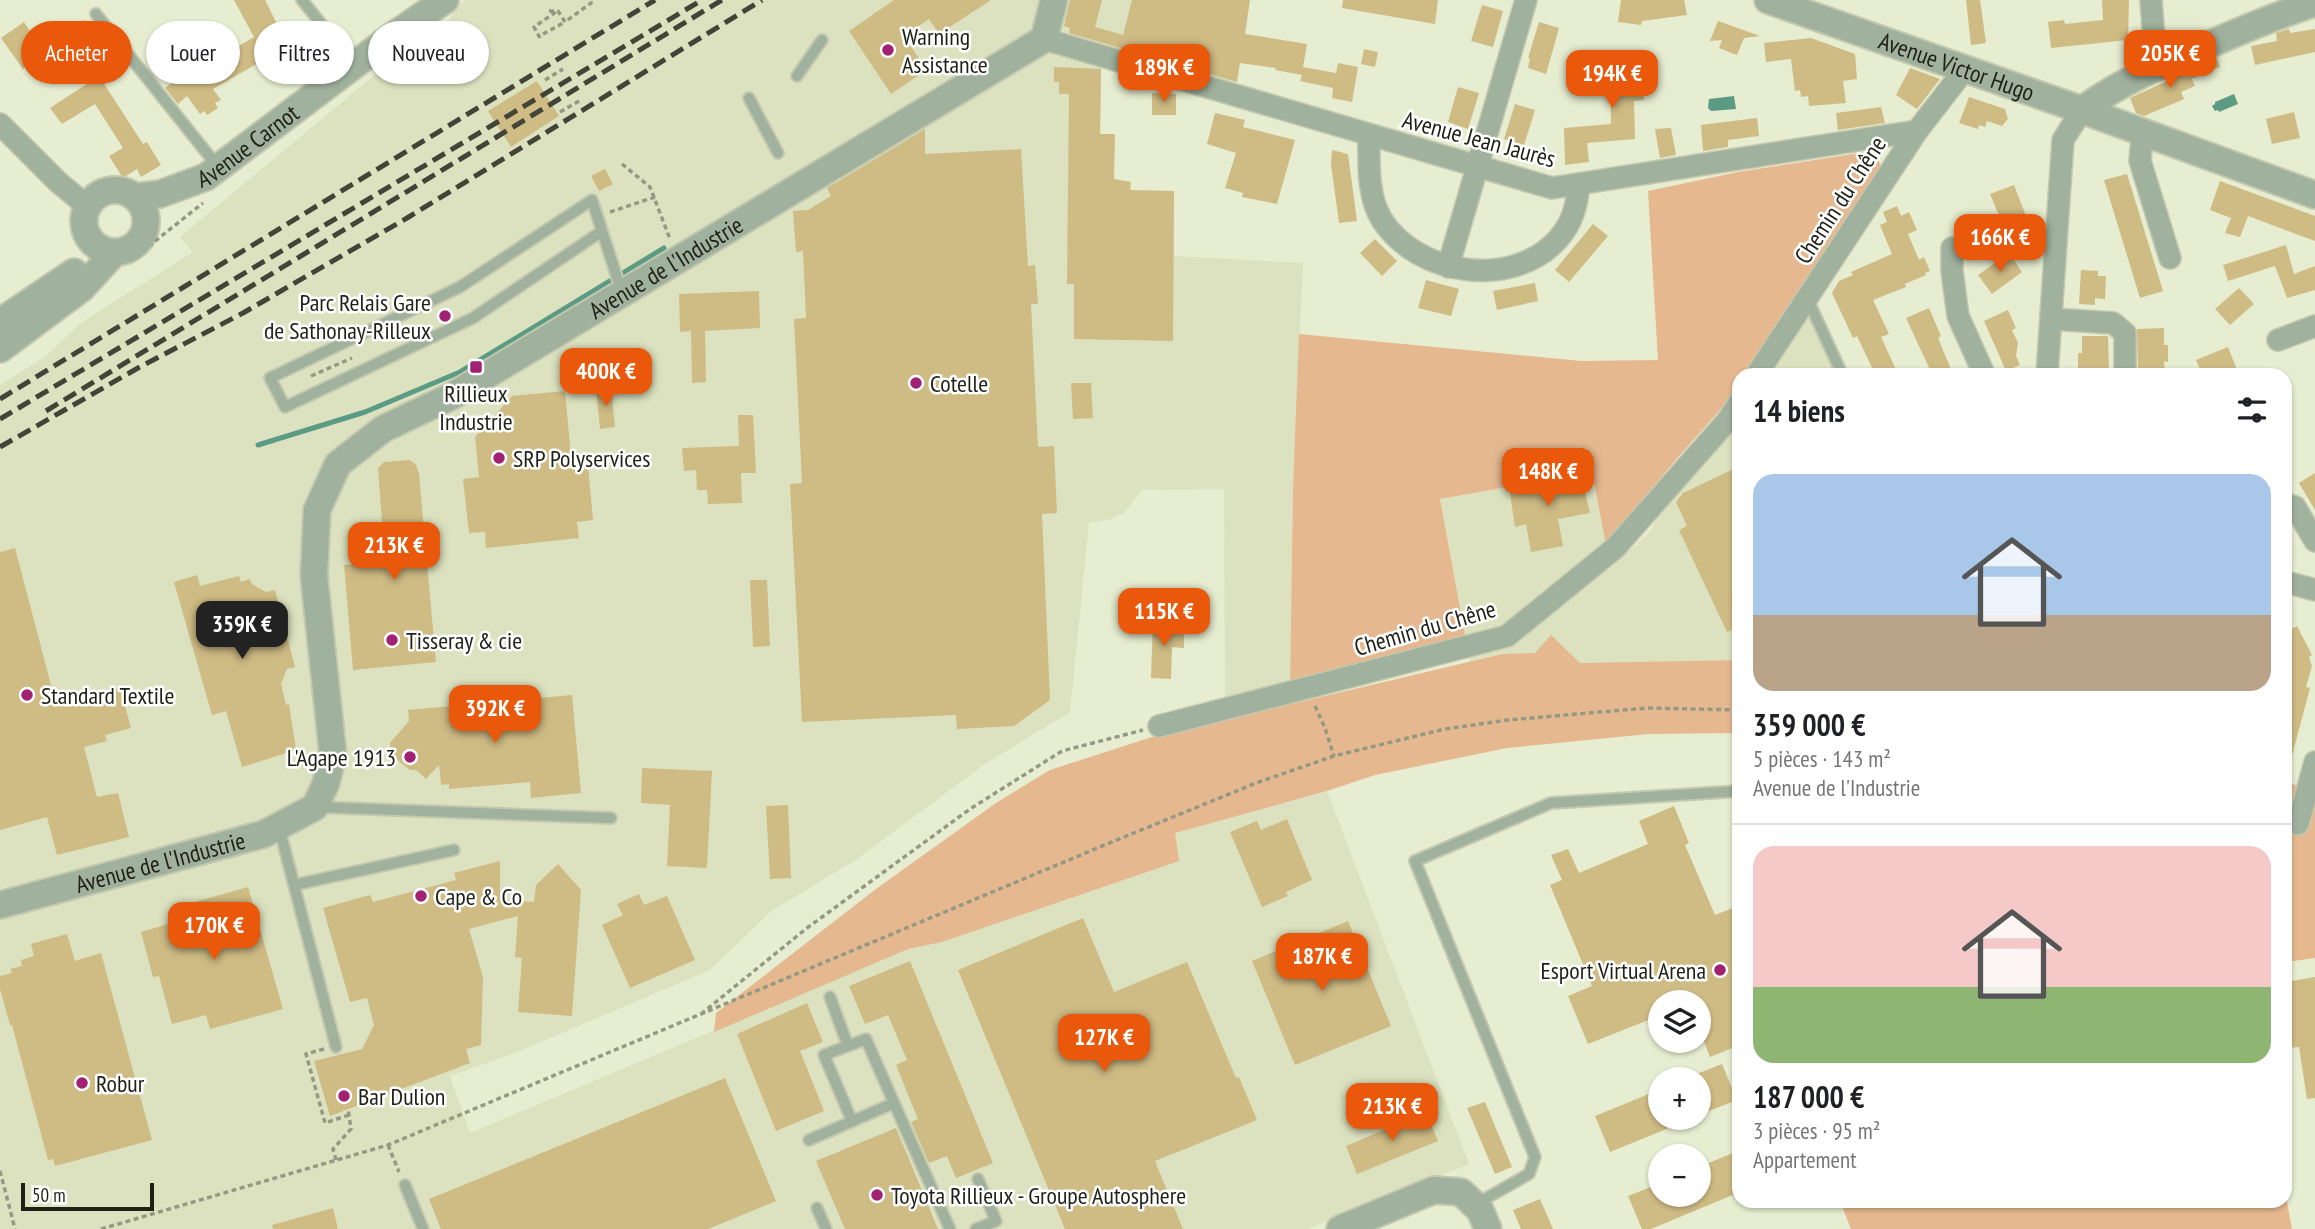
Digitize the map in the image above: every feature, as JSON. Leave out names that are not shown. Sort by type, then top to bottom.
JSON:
[{"type":"street","name":"Avenue Carnot","points":[[354,65],[445,0]]},
{"type":"street","points":[[1044,39],[1054,0]]},
{"type":"street","points":[[1448,267],[1526,0]]},
{"type":"street","name":"Avenue Victor Hugo","points":[[1768,0],[2315,195]]},
{"type":"street","points":[[2151,0],[2157,66]]},
{"type":"street","points":[[2048,368],[2063,140],[2082,110],[2105,93],[2157,66],[2285,12],[2315,3]]},
{"type":"street","name":"Avenue Jean Jaurès","points":[[1044,39],[1552,188],[1917,131]]},
{"type":"street","name":"Avenue de l'Industrie","points":[[0,905],[264,834],[316,807],[326,783],[333,754],[314,576],[317,510],[338,464],[383,429],[452,396],[1044,39]]},
{"type":"street","points":[[1917,131],[1965,69]]},
{"type":"street","name":"Avenue Carnot","points":[[141,207],[206,177],[329,84]]},
{"type":"street","points":[[0,124],[58,182],[87,206]]},
{"type":"street","name":"Chemin du Chêne","points":[[1761,368],[1917,131]]},
{"type":"street","points":[[2145,133],[2140,161],[2170,258]]},
{"type":"street","points":[[1369,136],[1370,181],[1382,219],[1413,250],[1448,267],[1471,272],[1488,270],[1525,261],[1543,252],[1559,238],[1570,222],[1577,205],[1579,184]]},
{"type":"street","points":[[109,190],[128,192],[141,207],[146,226],[138,242],[123,252],[104,249],[84,227],[87,206],[93,199],[109,190]]},
{"type":"street","points":[[1952,248],[1958,316],[1981,368]]},
{"type":"street","points":[[0,322],[71,275],[104,249]]},
{"type":"street","points":[[0,349],[82,288],[104,249]]},
{"type":"street","points":[[2052,319],[2113,323],[2125,333],[2125,368]]},
{"type":"street","points":[[2277,340],[2315,326]]},
{"type":"street","name":"Chemin du Chêne","points":[[1159,726],[1507,636],[1615,548],[1732,414]]},
{"type":"street","points":[[2292,506],[2315,541]]},
{"type":"street","points":[[2292,583],[2313,587]]},
{"type":"street","points":[[2298,824],[2315,762]]},
{"type":"street","points":[[1340,1229],[1375,1222],[1434,1190],[1461,1192],[1480,1210],[1488,1229]]},
{"type":"lane","points":[[302,0],[319,21]]},
{"type":"lane","points":[[96,14],[218,167]]},
{"type":"lane","points":[[797,76],[822,40]]},
{"type":"lane","points":[[749,98],[778,153]]},
{"type":"lane","points":[[602,231],[473,318],[285,407],[270,378],[460,287],[592,200],[602,231],[622,293]]},
{"type":"lane","name":"Chemin du Chêne","points":[[1807,298],[1839,368]]},
{"type":"lane","points":[[1475,1205],[1529,1174],[1535,1157],[1415,861],[1551,803],[1732,792]]},
{"type":"lane","points":[[316,807],[611,818]]},
{"type":"lane","points":[[279,827],[336,1047]]},
{"type":"lane","points":[[294,885],[454,850]]},
{"type":"lane","points":[[830,997],[848,1046]]},
{"type":"lane","points":[[852,1121],[824,1055],[866,1039],[950,1229]]},
{"type":"lane","points":[[808,1140],[894,1103]]},
{"type":"lane","points":[[976,1229],[996,1221],[978,1179]]},
{"type":"lane","points":[[405,1185],[423,1229]]},
{"type":"lane","points":[[817,1208],[826,1229]]},
{"type":"path","points":[[558,11],[534,27],[542,36],[591,3],[591,0]]},
{"type":"path","points":[[549,11],[558,11]]},
{"type":"path","points":[[558,11],[565,22]]},
{"type":"path","points":[[545,79],[563,69]]},
{"type":"path","points":[[560,111],[580,100]]},
{"type":"path","points":[[622,164],[650,187],[671,244]]},
{"type":"path","points":[[1307,688],[1334,756]]},
{"type":"path","points":[[101,1229],[388,1145],[1119,839],[1256,783],[1334,756],[1445,729],[1508,720],[1647,708],[1732,710]]},
{"type":"path","points":[[696,1017],[807,928],[970,808],[1062,751],[1159,726]]},
{"type":"path","points":[[336,1047],[306,1054],[325,1123],[348,1112],[351,1129],[333,1149],[336,1160]]},
{"type":"path","points":[[388,1145],[405,1185]]},
{"type":"path","points":[[0,1171],[15,1229]]},
{"type":"shaded area","points":[[467,0],[1248,0],[1235,88],[1228,105],[1101,68],[1100,172],[1097,179],[1131,182],[1131,190],[1174,191],[1174,256],[1303,263],[1293,487],[1290,689],[1225,706],[1224,489],[1142,490],[1124,513],[1111,519],[1089,523],[1070,712],[985,764],[857,859],[770,912],[710,970],[515,1053],[450,1076],[470,1133],[908,949],[942,942],[1178,860],[1174,833],[1327,791],[1469,1164],[1308,1229],[0,1229],[0,385],[45,357],[82,322],[193,252],[180,237],[368,80],[368,84],[489,84],[489,21],[449,21],[452,8]]},
{"type":"shaded area","points":[[1599,60],[1603,60],[1605,85],[1594,86],[1592,68],[1597,66]]},
{"type":"shaded area","points":[[2234,94],[2238,104],[2219,112],[2215,111],[2212,106],[2215,102]]},
{"type":"shaded area","points":[[1734,96],[1736,109],[1711,111],[1708,108],[1709,99]]},
{"type":"shaded area","points":[[1866,152],[1878,159],[1882,168],[1751,368],[1732,368],[1732,396],[1606,545],[1592,472],[1440,499],[1465,635],[1290,689],[1293,487],[1299,334],[1581,361],[1658,360],[1648,191],[1738,172]]},
{"type":"shaded area","points":[[1806,309],[1834,368],[1771,368]]},
{"type":"shaded area","points":[[1732,422],[1732,660],[1580,663],[1535,653],[1502,654],[1470,661],[1440,499],[1592,472],[1612,566],[1651,531],[1659,511]]},
{"type":"shaded area","points":[[1551,635],[1580,663],[1732,660],[1732,733],[1649,734],[1507,748],[1375,775],[1175,833],[1179,861],[942,942],[908,949],[714,1032],[716,1013],[876,889],[996,803],[1050,770],[1152,737],[1502,654],[1535,653]]},
{"type":"shaded area","points":[[2292,784],[2315,791],[2315,958],[2292,961]]},
{"type":"shaded area","points":[[1843,1208],[2288,1208],[2292,1229],[1851,1229]]},
{"type":"building","points":[[234,0],[265,0],[276,21],[254,21],[254,37]]},
{"type":"building","name":"Warning Assistance","points":[[894,0],[991,0],[939,34],[929,19],[904,36],[927,70],[891,94],[849,31]]},
{"type":"building","points":[[1070,0],[1102,0],[1095,27],[1123,35],[1132,0],[1250,0],[1245,34],[1307,44],[1303,67],[1336,73],[1338,63],[1358,67],[1352,102],[1332,98],[1333,88],[1300,81],[1302,75],[1275,70],[1276,68],[1240,63],[1237,82],[1069,33],[1070,28],[1064,26]]},
{"type":"building","points":[[1343,0],[1438,0],[1435,24],[1342,8]]},
{"type":"building","points":[[1621,0],[1684,0],[1687,15],[1642,21],[1641,25],[1618,22]]},
{"type":"building","points":[[1966,0],[1980,0],[1986,43],[1971,45]]},
{"type":"building","points":[[2102,0],[2129,0],[2128,40],[2051,48],[2048,22],[2064,20],[2065,24],[2103,20]]},
{"type":"building","points":[[1482,5],[1503,11],[1493,47],[1471,41]]},
{"type":"building","points":[[1718,21],[1760,36],[1744,38],[1737,55],[1719,48],[1722,40],[1710,41]]},
{"type":"building","points":[[1539,22],[1559,28],[1546,74],[1528,68],[1528,58]]},
{"type":"building","points":[[21,24],[21,66],[1,38]]},
{"type":"building","points":[[2289,29],[2290,33],[2315,29],[2315,52],[2255,65],[2251,46],[2277,41],[2276,33]]},
{"type":"building","points":[[254,37],[254,65],[240,74],[240,45]]},
{"type":"building","points":[[1811,38],[1855,54],[1857,79],[1843,81],[1846,103],[1809,106],[1808,96],[1801,97],[1800,90],[1795,91],[1791,59],[1766,62],[1764,43]]},
{"type":"building","points":[[1364,49],[1378,52],[1375,67],[1361,64]]},
{"type":"building","points":[[2217,58],[2220,67],[2192,79],[2195,86],[2181,92],[2184,99],[2144,116],[2136,113],[2130,98]]},
{"type":"building","points":[[1610,60],[1650,60],[1652,81],[1642,81],[1644,100],[1634,101],[1635,139],[1587,143],[1589,162],[1565,165],[1564,128],[1611,124]]},
{"type":"building","points":[[1054,67],[1101,69],[1100,134],[1115,134],[1114,179],[1131,182],[1130,190],[1174,191],[1173,341],[1074,339],[1074,284],[1067,284],[1069,94],[1059,94],[1059,82],[1054,82]]},
{"type":"building","points":[[1910,68],[1940,79],[1917,109],[1896,95]]},
{"type":"building","points":[[537,81],[559,116],[511,147],[488,111]]},
{"type":"building","points":[[87,84],[104,84],[143,144],[147,142],[161,165],[141,177],[137,169],[123,178],[109,156],[123,148],[95,104],[62,124],[50,108]]},
{"type":"building","points":[[170,84],[222,84],[213,89],[221,100],[215,103],[218,108],[207,115],[204,111],[200,114],[187,96],[178,104],[165,88]]},
{"type":"building","points":[[1458,87],[1479,93],[1468,129],[1448,122]]},
{"type":"building","points":[[1152,93],[1176,94],[1176,115],[1152,115]]},
{"type":"building","points":[[1969,97],[2005,109],[2008,119],[2002,126],[1987,121],[1985,127],[1979,125],[1978,129],[1959,123]]},
{"type":"building","points":[[1515,104],[1535,110],[1524,145],[1504,139]]},
{"type":"building","points":[[1881,107],[1885,123],[1838,130],[1836,113]]},
{"type":"building","points":[[2294,112],[2300,138],[2272,144],[2266,119]]},
{"type":"building","points":[[1215,113],[1245,120],[1243,127],[1295,140],[1277,204],[1242,197],[1243,193],[1225,188],[1236,153],[1207,144]]},
{"type":"building","points":[[1757,118],[1759,136],[1728,140],[1728,147],[1703,151],[1701,125]]},
{"type":"building","points":[[1671,128],[1676,155],[1660,158],[1655,129]]},
{"type":"building","name":"Cotelle","points":[[925,129],[925,154],[1021,149],[1028,266],[1035,265],[1038,304],[1031,304],[1038,447],[1054,446],[1057,513],[1042,514],[1050,700],[1014,726],[957,729],[956,715],[802,722],[790,484],[802,483],[794,319],[806,318],[803,251],[796,252],[793,211],[808,210],[831,196],[827,188]]},
{"type":"building","points":[[1332,150],[1348,154],[1357,221],[1339,223],[1331,164]]},
{"type":"building","points":[[605,169],[613,184],[599,191],[591,176]]},
{"type":"building","points":[[2127,174],[2163,291],[2140,298],[2104,180]]},
{"type":"building","points":[[2220,181],[2315,216],[2315,241],[2248,216],[2240,237],[2225,233],[2231,218],[2210,210]]},
{"type":"building","points":[[2014,185],[2026,216],[2003,225],[1990,194]]},
{"type":"building","points":[[1897,206],[1901,216],[1909,212],[1917,230],[1908,234],[1919,260],[1924,257],[1930,271],[1905,284],[1906,287],[1873,300],[1889,334],[1881,337],[1895,368],[1872,368],[1857,336],[1853,338],[1832,293],[1839,281],[1853,275],[1851,272],[1892,254],[1880,225],[1887,222],[1883,212]]},
{"type":"building","points":[[1593,224],[1608,236],[1569,282],[1555,270]]},
{"type":"building","points":[[1375,239],[1397,261],[1382,276],[1360,253]]},
{"type":"building","points":[[2286,245],[2294,274],[2315,266],[2315,290],[2287,298],[2275,266],[2228,281],[2223,265]]},
{"type":"building","points":[[2009,253],[2022,272],[1992,294],[1978,275]]},
{"type":"building","points":[[2081,270],[2098,271],[2098,276],[2106,276],[2105,299],[2095,298],[2095,305],[2079,304]]},
{"type":"building","points":[[1426,280],[1459,289],[1451,316],[1418,308]]},
{"type":"building","points":[[1535,283],[1538,301],[1497,310],[1493,291]]},
{"type":"building","points":[[2239,288],[2254,304],[2230,325],[2215,309]]},
{"type":"building","points":[[759,291],[760,328],[705,331],[706,382],[692,383],[691,331],[680,332],[679,294]]},
{"type":"building","points":[[1929,308],[1950,368],[1929,368],[1906,318]]},
{"type":"building","points":[[2008,310],[2016,328],[2012,330],[2018,343],[2016,356],[2020,365],[2005,368],[1984,321]]},
{"type":"building","points":[[2164,328],[2164,345],[2168,345],[2168,362],[2164,361],[2165,368],[2138,368],[2137,329]]},
{"type":"building","points":[[2082,336],[2108,336],[2109,368],[2078,368],[2078,353],[2082,353]]},
{"type":"building","points":[[2228,347],[2236,368],[2199,368],[2196,360]]},
{"type":"building","points":[[1071,383],[1091,383],[1093,418],[1073,419]]},
{"type":"building","points":[[611,387],[615,427],[600,429],[596,389]]},
{"type":"building","points":[[565,391],[572,467],[588,466],[593,520],[577,522],[579,538],[486,548],[485,532],[469,533],[463,479],[479,477],[475,437],[512,396]]},
{"type":"building","points":[[738,415],[753,415],[756,473],[741,473],[742,503],[708,504],[707,490],[697,490],[696,470],[684,471],[682,448],[739,446]]},
{"type":"building","points":[[410,460],[416,465],[419,474],[436,662],[353,670],[344,565],[385,561],[378,468],[384,462]]},
{"type":"building","points":[[1732,470],[1732,630],[1727,632],[1679,530],[1687,526],[1676,502],[1683,493]]},
{"type":"building","points":[[2315,473],[2315,510],[2299,483]]},
{"type":"building","points":[[1581,474],[1590,513],[1558,519],[1563,546],[1531,552],[1526,524],[1515,527],[1509,486]]},
{"type":"building","name":"Standard Textile","points":[[15,548],[56,704],[120,687],[131,728],[105,735],[107,741],[84,747],[97,797],[118,793],[129,837],[57,855],[47,817],[0,830],[0,552]]},
{"type":"building","points":[[197,575],[200,586],[239,576],[241,582],[250,579],[252,584],[266,592],[275,590],[295,667],[287,669],[281,684],[286,705],[289,704],[296,750],[242,767],[226,711],[212,715],[174,582]]},
{"type":"building","points":[[750,580],[767,580],[770,646],[753,647]]},
{"type":"building","points":[[1153,619],[1173,620],[1173,632],[1184,633],[1184,648],[1172,647],[1171,679],[1151,678]]},
{"type":"building","points":[[2297,626],[2312,655],[2309,657],[2312,666],[2306,687],[2310,688],[2292,756],[2292,629]]},
{"type":"building","points":[[572,695],[581,793],[531,798],[530,782],[449,789],[449,784],[441,785],[439,765],[426,779],[391,755],[390,743],[409,721],[408,710]]},
{"type":"building","points":[[642,768],[712,771],[707,868],[667,866],[670,805],[641,803]]},
{"type":"building","points":[[788,805],[791,878],[770,879],[766,806]]},
{"type":"building","points":[[1674,806],[1689,843],[1685,845],[1715,915],[1732,908],[1732,1048],[1710,1057],[1711,990],[1648,990],[1648,1020],[1588,1044],[1568,996],[1592,986],[1550,885],[1562,880],[1551,855],[1568,849],[1579,873],[1648,844],[1639,821]]},
{"type":"building","points":[[1287,819],[1312,880],[1286,892],[1288,896],[1262,907],[1230,832],[1257,821],[1261,830]]},
{"type":"building","points":[[500,861],[500,899],[534,902],[536,885],[558,864],[581,890],[572,1016],[518,1012],[522,958],[515,957],[518,916],[469,929],[483,977],[481,1045],[466,1049],[470,1063],[330,1116],[314,1061],[362,1049],[374,1025],[367,998],[350,1002],[323,908],[370,895],[373,902],[456,880],[454,873]]},
{"type":"building","points":[[248,887],[283,1009],[210,1029],[206,1015],[172,1024],[159,976],[153,977],[141,932],[192,917],[188,904]]},
{"type":"building","points":[[639,894],[644,905],[667,896],[695,960],[630,988],[602,925],[623,915],[617,904]]},
{"type":"building","points":[[1083,918],[1114,992],[1187,962],[1236,1078],[1239,1077],[1257,1120],[1155,1161],[1183,1229],[1065,1229],[958,970]]},
{"type":"building","points":[[1348,921],[1391,1026],[1295,1065],[1252,961]]},
{"type":"building","name":"Robur","points":[[67,934],[75,961],[101,953],[152,1140],[55,1166],[53,1159],[48,1160],[0,989],[0,976],[12,973],[10,969],[22,966],[21,960],[34,956],[31,944]]},
{"type":"building","points":[[910,961],[993,1163],[956,1178],[947,1156],[929,1163],[911,1122],[918,1119],[896,1065],[907,1060],[888,1015],[865,1024],[849,986]]},
{"type":"building","points":[[2315,977],[2315,1098],[2307,1099],[2299,1047],[2292,1048],[2292,981]]},
{"type":"building","points":[[807,1003],[823,1042],[800,1051],[824,1111],[776,1131],[737,1034]]},
{"type":"building","points":[[1722,1064],[1732,1088],[1732,1102],[1711,1110],[1711,1068]]},
{"type":"building","points":[[725,1078],[776,1201],[708,1229],[441,1229],[429,1199]]},
{"type":"building","points":[[1648,1094],[1648,1130],[1664,1130],[1610,1152],[1595,1116]]},
{"type":"building","points":[[1485,1102],[1512,1167],[1495,1174],[1467,1108]]},
{"type":"building","points":[[1426,1112],[1438,1141],[1357,1174],[1346,1146]]},
{"type":"building","name":"Toyota Rillieux - Groupe Autosphere","points":[[896,1128],[938,1229],[845,1229],[816,1161]]},
{"type":"building","points":[[1732,1153],[1732,1195],[1711,1204],[1711,1162]]},
{"type":"building","points":[[1648,1188],[1648,1207],[1704,1207],[1651,1229],[1642,1229],[1628,1196]]},
{"type":"building","points":[[1540,1199],[1553,1229],[1521,1229],[1513,1210]]},
{"type":"building","points":[[333,1208],[338,1229],[273,1229],[272,1225]]},
{"type":"waterway","points":[[258,445],[365,412],[460,372],[664,248]]},
{"type":"railway","points":[[0,399],[655,0]]},
{"type":"railway","points":[[0,419],[702,0]]},
{"type":"railway","points":[[46,411],[722,0]]},
{"type":"railway","points":[[0,447],[138,368],[243,313],[407,218],[762,0]]},
{"type":"place","name":"Warning Assistance","points":[[888,50]]},
{"type":"place","name":"Parc Relais Gare de Sathonay-Rilleux","points":[[445,316]]},
{"type":"place","name":"Rillieux Industrie","points":[[476,367]]},
{"type":"place","name":"Cotelle","points":[[916,383]]},
{"type":"place","name":"SRP Polyservices","points":[[499,458]]},
{"type":"place","name":"Tisseray & cie","points":[[392,640]]},
{"type":"place","name":"Standard Textile","points":[[27,695]]},
{"type":"place","name":"L'Agape 1913","points":[[410,757]]},
{"type":"place","name":"Cape & Co","points":[[421,896]]},
{"type":"place","name":"Esport Virtual Arena","points":[[1720,970]]},
{"type":"place","name":"Robur","points":[[82,1083]]},
{"type":"place","name":"Bar Dulion","points":[[344,1096]]},
{"type":"place","name":"Toyota Rillieux - Groupe Autosphere","points":[[877,1195]]}]
